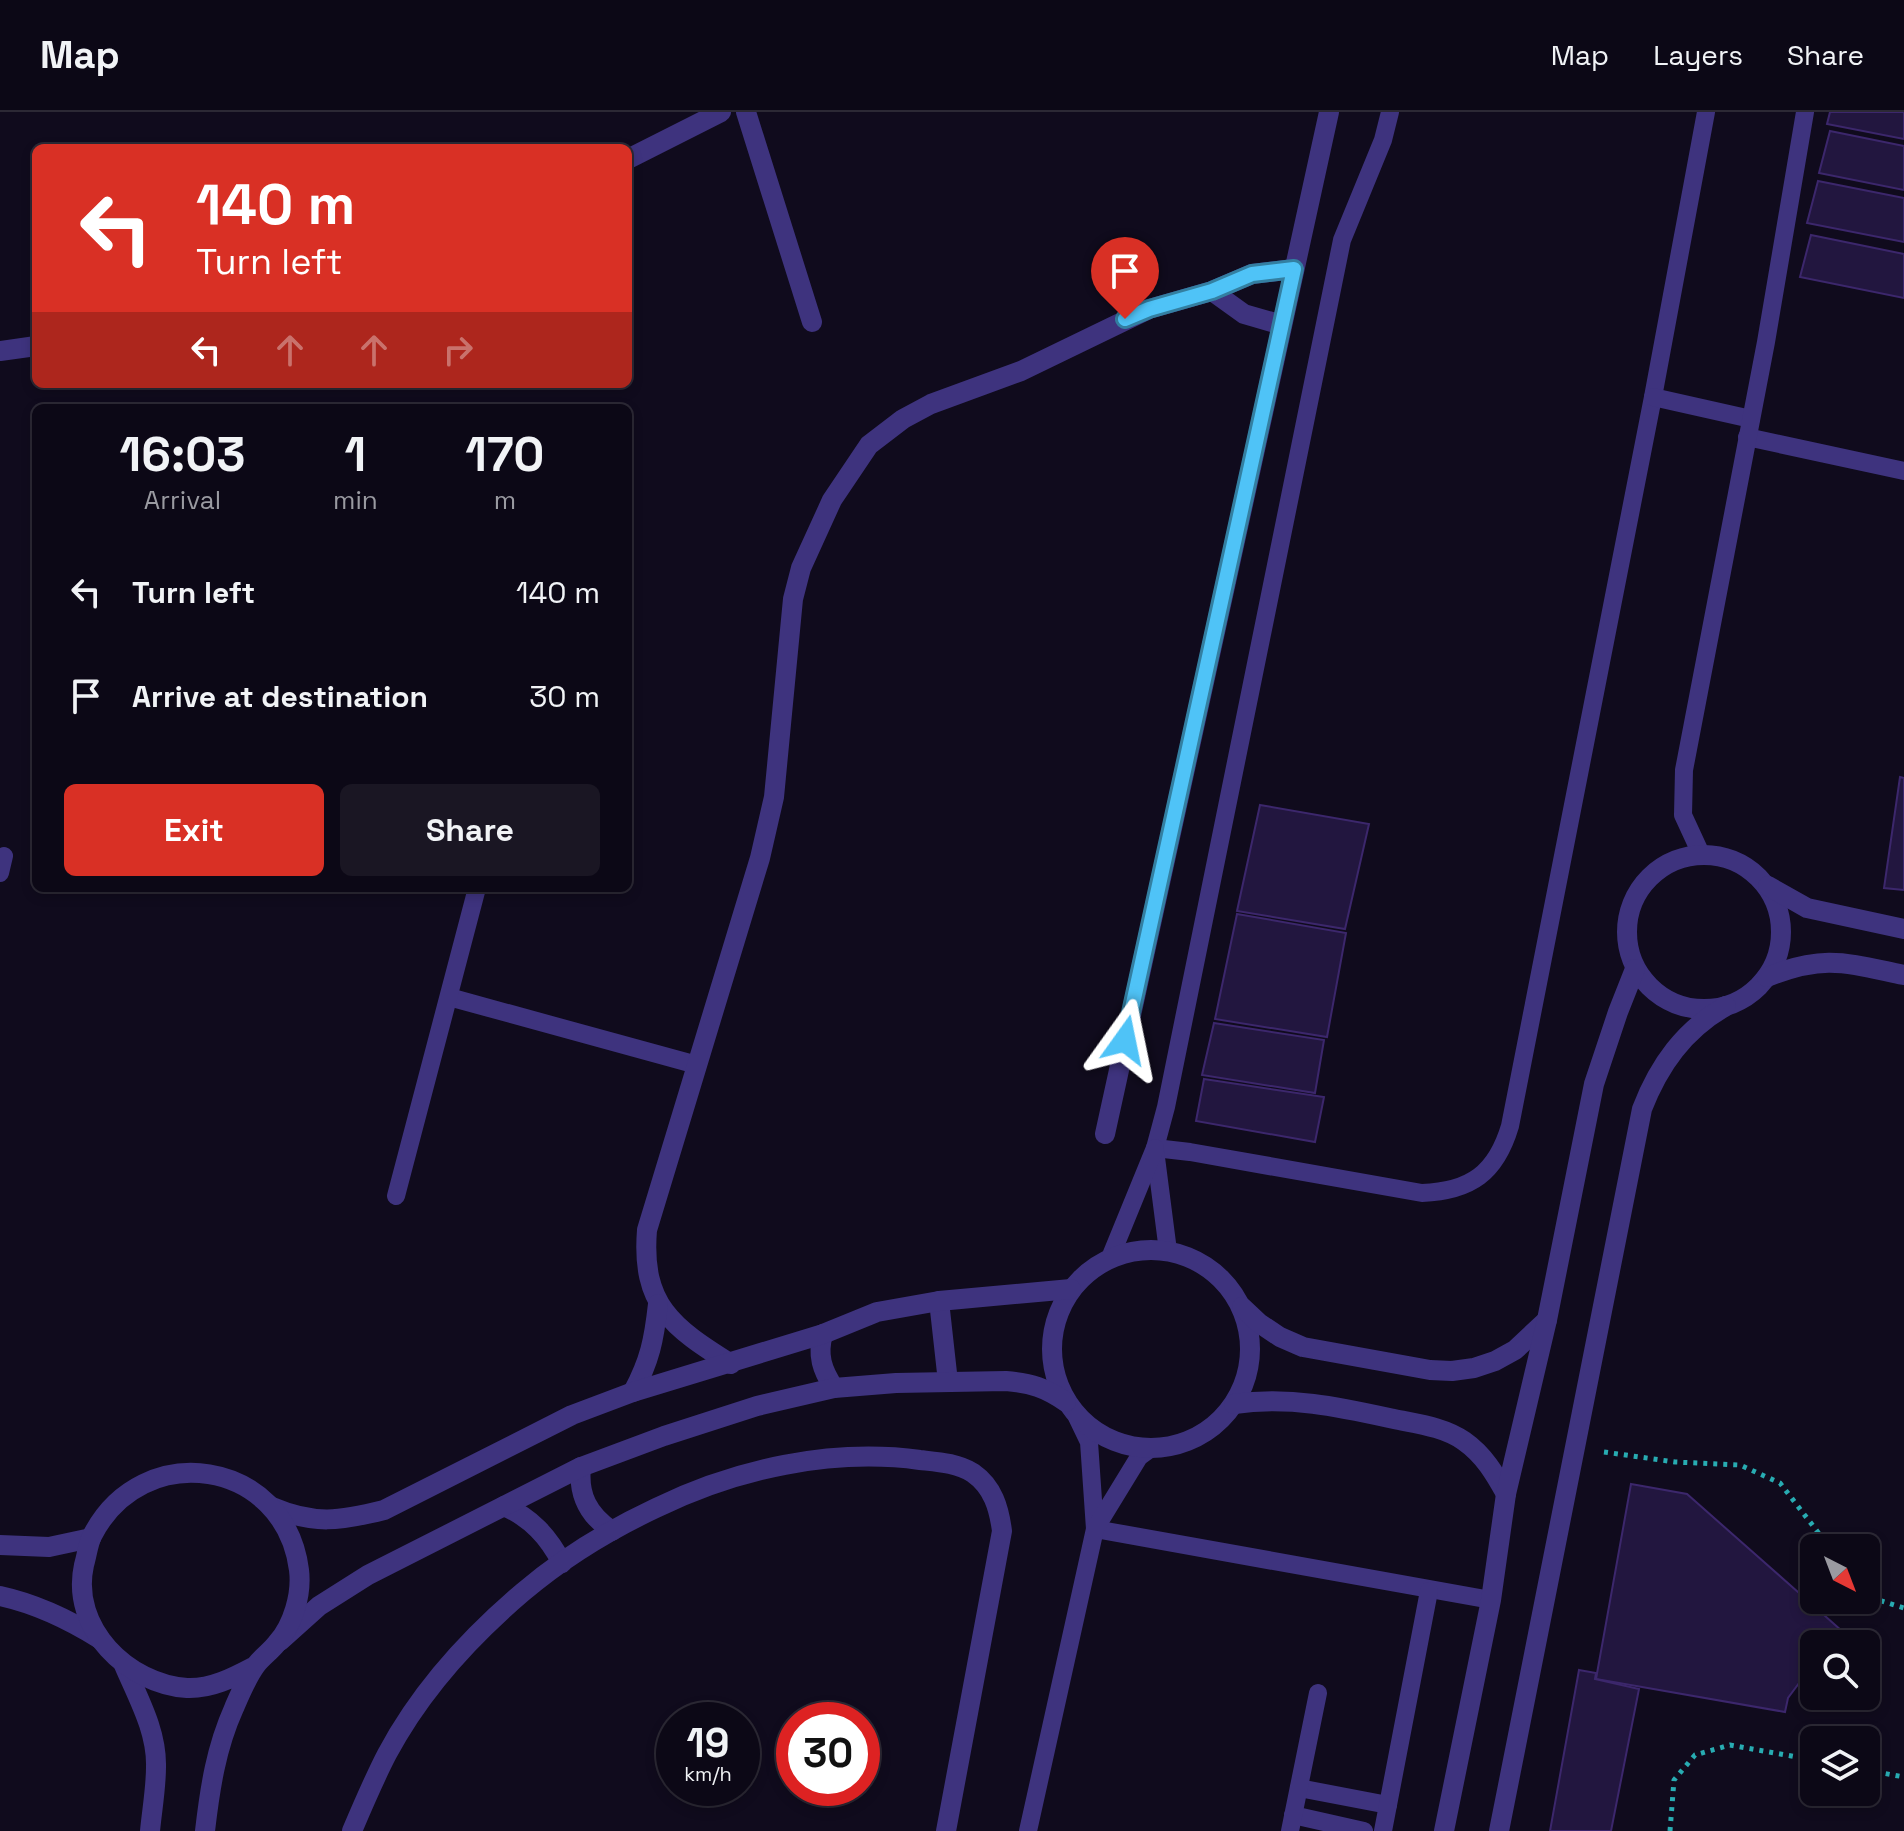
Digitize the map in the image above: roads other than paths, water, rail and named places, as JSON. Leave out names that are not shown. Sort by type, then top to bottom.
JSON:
[{"type":"street","points":[[632,157],[721,112]]},
{"type":"street","points":[[746,112],[812,322]]},
{"type":"street","points":[[1105,1134],[1329,112]]},
{"type":"street","points":[[731,1364],[678,1327],[658,1304],[647,1279],[647,1230],[760,858],[774,797],[793,599],[801,568],[832,500],[869,445],[903,419],[931,404],[1021,371],[1149,309],[1212,291],[1252,274],[1294,269]]},
{"type":"street","points":[[1212,291],[1244,314],[1282,325]]},
{"type":"street","points":[[0,351],[32,347]]},
{"type":"street","points":[[1726,1006],[1699,1009],[1674,1004],[1652,990],[1635,969],[1627,944],[1627,918],[1636,893],[1653,873],[1676,859],[1701,854],[1725,857],[1748,868],[1766,885],[1807,908],[1904,929]]},
{"type":"street","points":[[1499,1831],[1642,1109],[1663,1064],[1679,1043],[1697,1025],[1749,994],[1767,977],[1777,955],[1781,930],[1777,906],[1766,885]]},
{"type":"street","points":[[1767,977],[1799,965],[1837,961],[1904,975]]},
{"type":"street","points":[[1444,1831],[1491,1600],[1506,1494],[1547,1320],[1594,1084],[1635,969]]},
{"type":"street","points":[[1071,1410],[1054,1375],[1051,1345],[1057,1315],[1071,1289],[1089,1271],[1110,1258],[1134,1250],[1168,1251],[1197,1260],[1222,1279],[1259,1323],[1280,1337],[1327,1353],[1441,1370],[1474,1368],[1495,1361],[1523,1343],[1547,1320]]},
{"type":"street","points":[[100,1639],[86,1607],[83,1572],[91,1538],[110,1508],[138,1485],[172,1473],[208,1473],[243,1484],[271,1506],[297,1518],[327,1520],[356,1517],[384,1510],[572,1415],[633,1392],[823,1334],[877,1312],[939,1301],[1071,1289]]},
{"type":"street","points":[[939,1301],[948,1382]]},
{"type":"street","points":[[633,1392],[652,1352],[658,1304]]},
{"type":"street","points":[[124,1665],[155,1682],[189,1688],[224,1683],[255,1666],[319,1606],[368,1575],[581,1467],[757,1406],[834,1388],[948,1382],[1029,1382],[1045,1388],[1098,1434],[1123,1445],[1150,1449],[1175,1446],[1197,1437],[1217,1423],[1234,1404],[1245,1381],[1250,1356],[1249,1330],[1241,1305]]},
{"type":"street","points":[[823,1334],[820,1357],[834,1388]]},
{"type":"street","points":[[1234,1404],[1299,1401],[1444,1430],[1465,1441],[1482,1456],[1506,1494]]},
{"type":"street","points":[[352,1831],[387,1753],[416,1708],[485,1627],[524,1591],[562,1563],[655,1508],[711,1485],[794,1463],[841,1457],[890,1456],[941,1462],[972,1473],[985,1484],[994,1498],[1002,1531],[946,1831]]},
{"type":"street","points":[[581,1467],[583,1497],[600,1523],[612,1531]]},
{"type":"street","points":[[271,1506],[291,1537],[299,1572],[296,1608],[280,1641]]},
{"type":"street","points":[[504,1506],[538,1528],[562,1563]]},
{"type":"street","points":[[0,1545],[49,1547],[91,1538]]},
{"type":"street","points":[[0,1596],[48,1611],[100,1639],[124,1665],[147,1716],[154,1741],[156,1767],[150,1831]]},
{"type":"street","points":[[205,1831],[211,1779],[220,1740],[255,1666]]},
{"type":"lane","points":[[1110,1258],[1155,1148],[1166,1107],[1342,240],[1383,140],[1390,112]]},
{"type":"lane","points":[[1155,1148],[1422,1193],[1446,1192],[1466,1186],[1494,1162],[1504,1146],[1653,397],[1706,112]]},
{"type":"lane","points":[[1701,854],[1683,815],[1684,770],[1805,112]]},
{"type":"lane","points":[[1653,397],[1749,428],[1904,471]]},
{"type":"lane","points":[[396,1196],[476,892]]},
{"type":"lane","points":[[449,997],[697,1065]]},
{"type":"lane","points":[[1155,1148],[1168,1251]]},
{"type":"lane","points":[[1028,1831],[1095,1529],[1089,1442],[1071,1410]]},
{"type":"lane","points":[[1095,1529],[1139,1457],[1150,1449]]},
{"type":"lane","points":[[1095,1529],[1491,1600]]},
{"type":"lane","points":[[1383,1831],[1429,1591]]},
{"type":"lane","points":[[1318,1693],[1291,1823],[1364,1831]]},
{"type":"lane","points":[[1299,1788],[1388,1805]]}]
